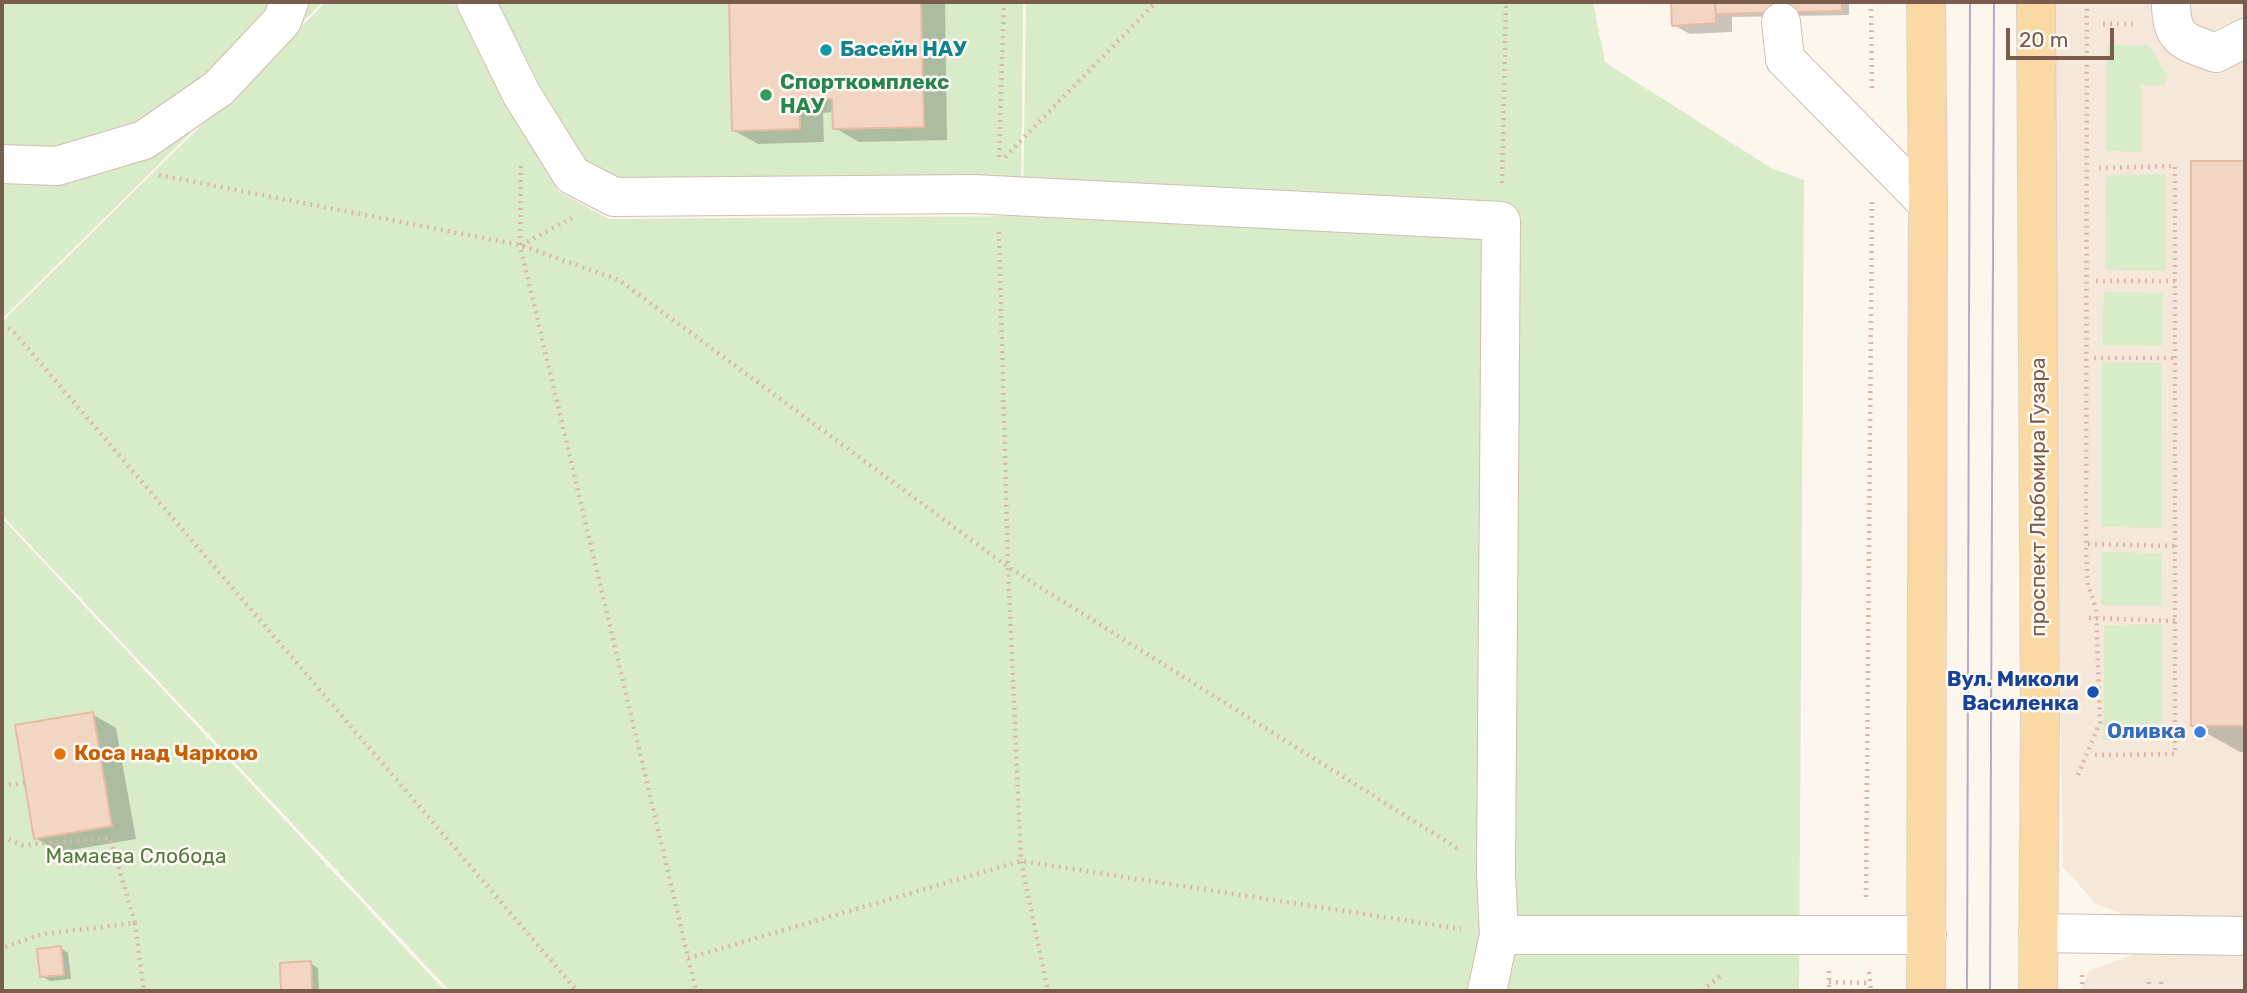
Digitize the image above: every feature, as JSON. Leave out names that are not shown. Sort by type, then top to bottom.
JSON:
[{"type":"main road","points":[[1926,2],[1926,991]]},
{"type":"main road","name":"проспект Любомира Гузара","points":[[2036,2],[2040,687],[2038,991]]},
{"type":"street","points":[[2,164],[57,166],[144,140],[219,88],[282,21],[289,2]]},
{"type":"street","points":[[476,2],[522,95],[572,174],[614,197],[998,195],[1501,221],[1496,873],[1499,935],[1487,991]]},
{"type":"street","points":[[2171,2],[2171,24],[2185,42],[2216,53],[2245,38]]},
{"type":"street","points":[[1781,22],[1785,59],[1928,204]]},
{"type":"street","points":[[2038,933],[2245,936]]},
{"type":"street","points":[[1499,935],[1927,935]]},
{"type":"path","points":[[1004,2],[999,163],[1156,2]]},
{"type":"path","points":[[1501,221],[1506,2]]},
{"type":"path","points":[[1871,2],[1866,934],[1871,991]]},
{"type":"path","points":[[2078,776],[2100,722],[2096,608],[2088,585],[2086,553],[2087,2]]},
{"type":"path","points":[[2095,755],[2175,754],[2175,166],[2099,168]]},
{"type":"path","points":[[153,174],[520,245],[619,280],[1008,567],[1496,873]]},
{"type":"path","points":[[998,195],[1008,567],[1021,861],[1048,991]]},
{"type":"path","points":[[520,245],[614,197]]},
{"type":"path","points":[[520,245],[696,991]]},
{"type":"path","points":[[2096,281],[2175,281]]},
{"type":"path","points":[[2,325],[13,331],[577,991]]},
{"type":"path","points":[[2094,358],[2174,358]]},
{"type":"path","points":[[2088,544],[2175,546]]},
{"type":"path","points":[[2089,618],[2175,621]]},
{"type":"path","points":[[2,786],[25,783]]},
{"type":"path","points":[[2,837],[22,845],[110,838],[135,923],[144,991]]},
{"type":"path","points":[[688,958],[1021,861],[1499,935]]},
{"type":"path","points":[[2,948],[42,934],[135,923]]},
{"type":"path","points":[[2082,991],[2083,933]]},
{"type":"path","points":[[2149,979],[2149,991]]},
{"type":"path","points":[[2161,981],[2161,991]]},
{"type":"path","points":[[1829,982],[1873,983]]},
{"type":"shaded area","points":[[2049,2],[2245,2],[2245,917],[2128,916],[2096,904],[2063,867]]},
{"type":"shaded area","points":[[2137,953],[2245,954],[2245,991],[2080,991],[2089,971]]},
{"type":"green space","points":[[2,2],[323,2],[2,319]]},
{"type":"green space","points":[[326,2],[454,2],[558,191],[609,219],[1023,216],[1026,2],[1593,2],[1605,62],[1771,168],[1804,180],[1799,991],[450,991],[2,515],[2,322]]},
{"type":"green space","name":"Спорткомплекс НАУ","points":[[458,2],[1023,2],[1021,211],[609,216],[562,188]]},
{"type":"green space","points":[[2107,45],[2149,45],[2168,77],[2164,85],[2141,85],[2141,152],[2106,151]]},
{"type":"green space","points":[[2165,174],[2165,271],[2105,270],[2106,175]]},
{"type":"green space","points":[[2104,292],[2163,293],[2162,346],[2102,345]]},
{"type":"green space","points":[[2102,362],[2162,363],[2161,528],[2101,527]]},
{"type":"green space","name":"Мамаєва Слобода","points":[[2,518],[445,991],[2,991]]},
{"type":"green space","points":[[2102,552],[2162,553],[2161,606],[2101,605]]},
{"type":"green space","points":[[2162,624],[2162,740],[2103,740],[2104,625]]},
{"type":"building","name":"Басейн НАУ","points":[[729,2],[921,2],[924,127],[833,129],[832,99],[799,100],[800,129],[732,131]]},
{"type":"building","points":[[1671,2],[1715,2],[1716,23],[1672,26]]},
{"type":"building","points":[[1715,2],[1842,2],[1842,11],[1716,14]]},
{"type":"building","points":[[2191,161],[2245,161],[2245,726],[2191,726]]},
{"type":"building","name":"Коса над Чаркою","points":[[93,712],[112,826],[34,839],[15,725]]},
{"type":"building","points":[[61,946],[64,975],[40,977],[37,949]]},
{"type":"building","points":[[311,961],[312,991],[281,991],[280,963]]},
{"type":"tram line","points":[[1967,991],[1970,2]]},
{"type":"tram line","points":[[1990,991],[1994,2]]},
{"type":"place","name":"Басейн НАУ","points":[[826,50]]},
{"type":"place","name":"Спорткомплекс НАУ","points":[[766,95]]},
{"type":"place","name":"Вул. Миколи Василенка","points":[[2093,692]]},
{"type":"place","name":"Оливка","points":[[2200,732]]},
{"type":"place","name":"Коса над Чаркою","points":[[60,754]]}]
